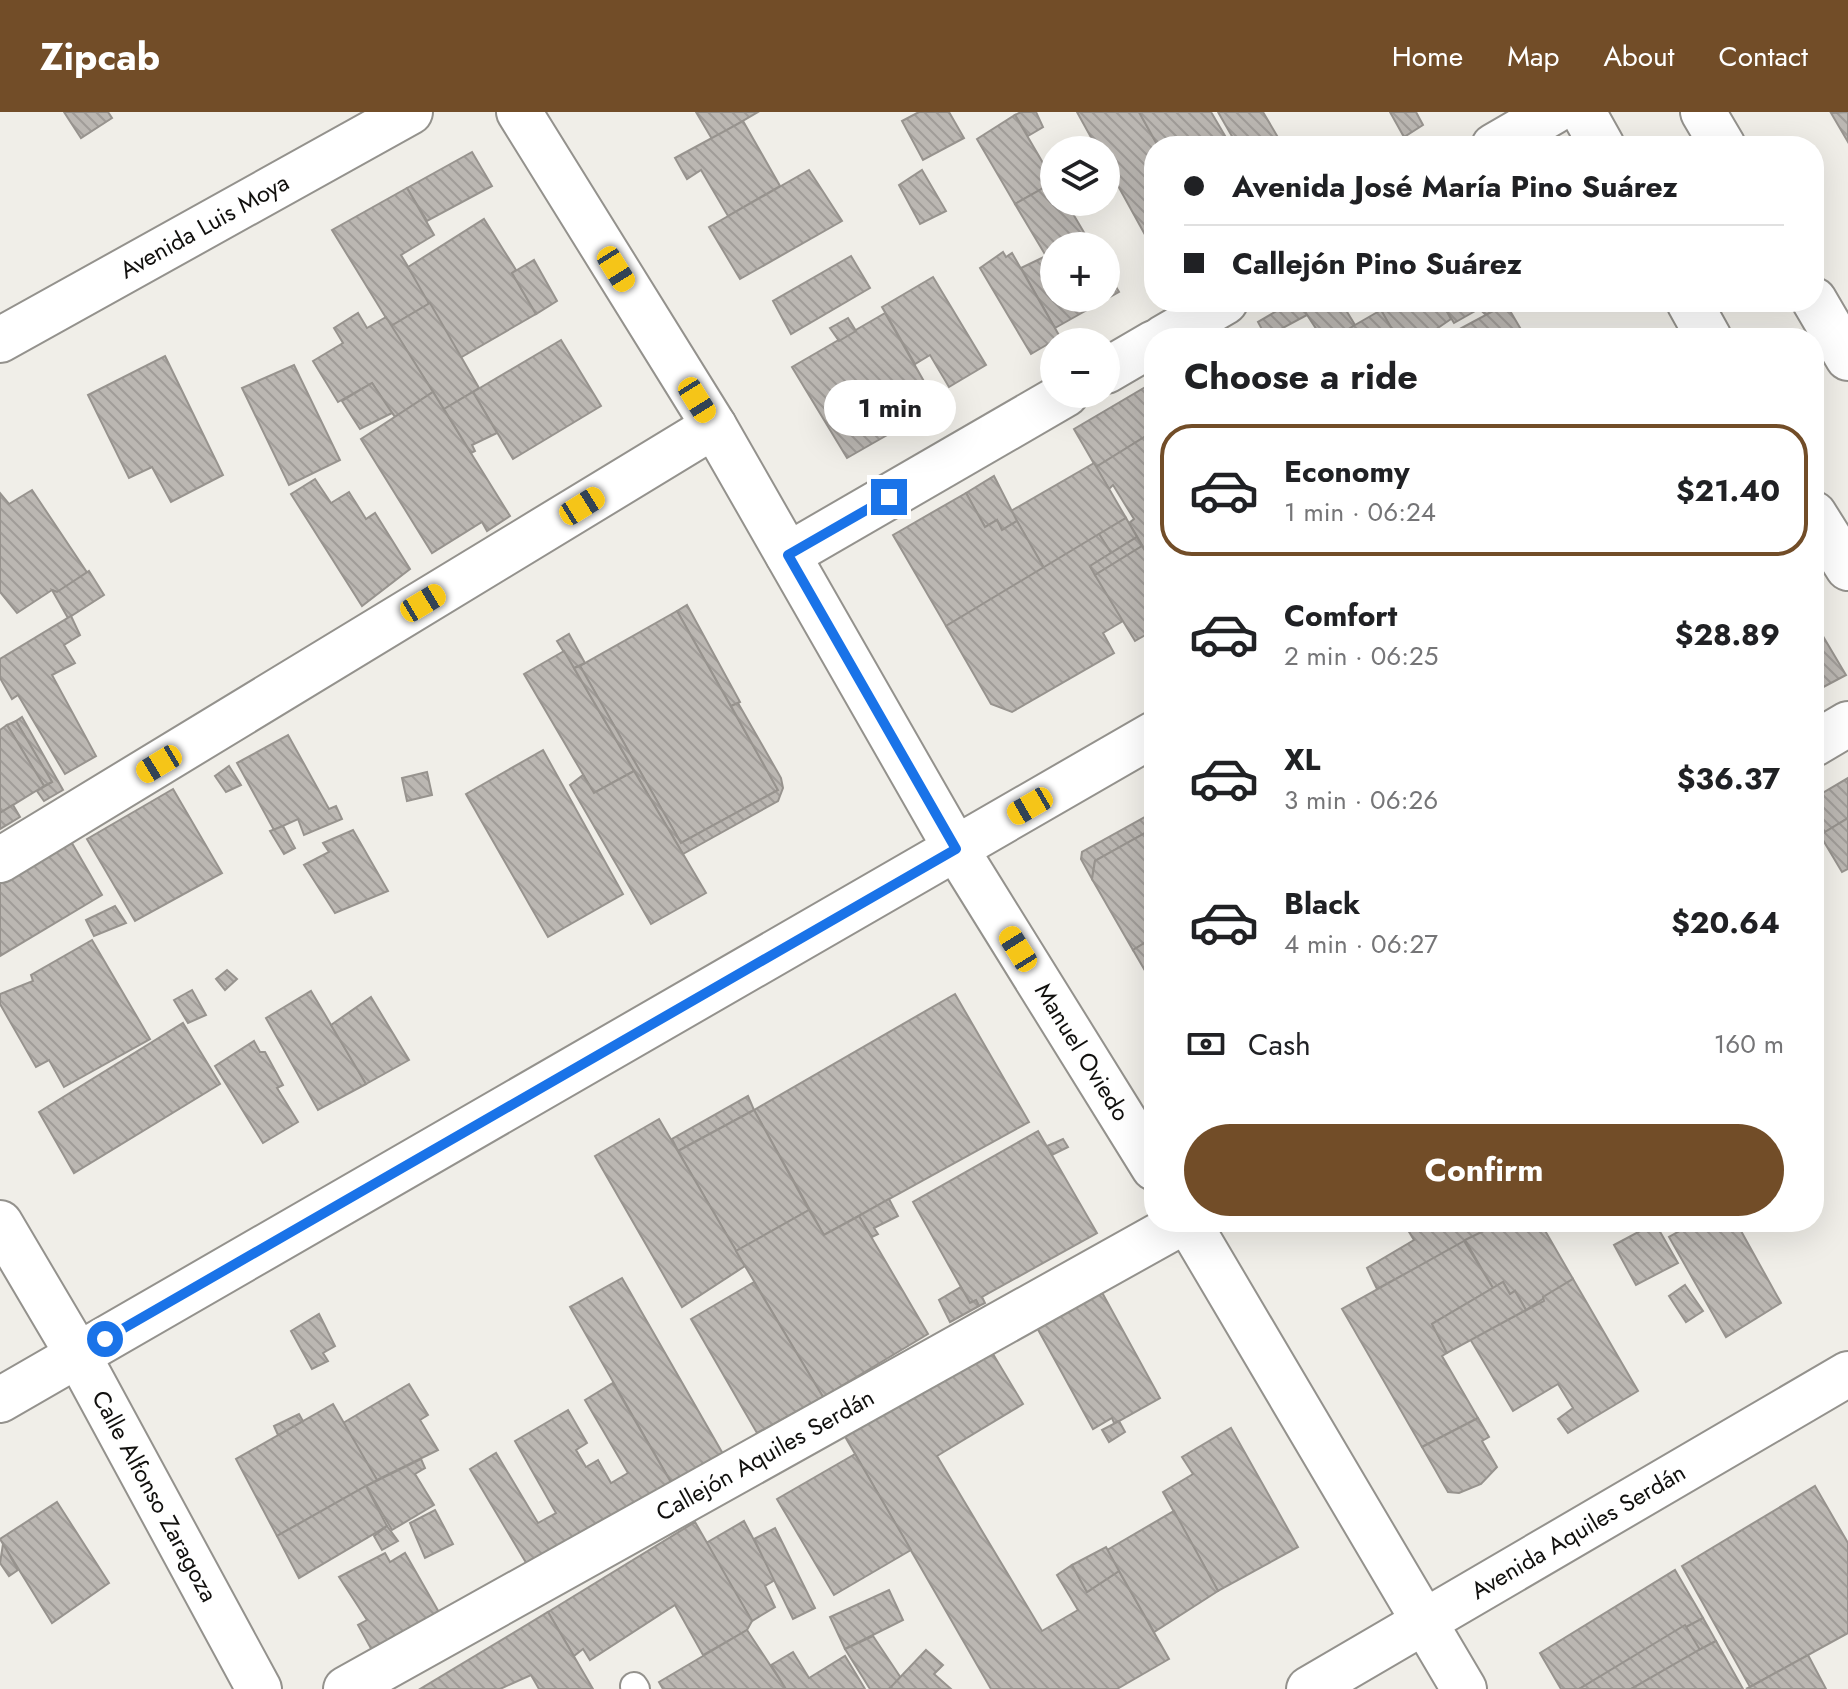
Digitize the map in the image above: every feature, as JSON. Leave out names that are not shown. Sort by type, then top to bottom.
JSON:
[{"type":"street","name":"Avenida Luis Moya","points":[[0,340],[410,112]]},
{"type":"street","name":"Manuel Oviedo","points":[[519,112],[714,426],[956,849],[1144,1144]]},
{"type":"street","points":[[1511,136],[1553,112]]},
{"type":"street","points":[[1583,112],[1596,136]]},
{"type":"street","points":[[1703,112],[1717,136]]},
{"type":"street","points":[[1180,328],[1208,312]]},
{"type":"street","points":[[1120,363],[1144,349]]},
{"type":"street","points":[[788,555],[1042,408]]},
{"type":"street","points":[[0,860],[714,426]]},
{"type":"street","points":[[1824,530],[1848,568]]},
{"type":"street","points":[[1824,738],[1848,724]]},
{"type":"street","points":[[0,1400],[1144,740]]},
{"type":"street","name":"Calle Alfonso Zaragoza","points":[[0,1223],[78,1355],[259,1689]]},
{"type":"street","name":"Callejón Aquiles Serdán","points":[[346,1689],[1168,1232]]},
{"type":"street","points":[[1192,1232],[1464,1689]]},
{"type":"street","name":"Avenida Aquiles Serdán","points":[[1309,1689],[1848,1374]]},
{"type":"building","points":[[64,112],[108,112],[112,118],[81,138]]},
{"type":"building","points":[[696,112],[758,112],[712,139]]},
{"type":"building","points":[[919,112],[949,112],[964,138],[923,160],[902,121]]},
{"type":"building","points":[[1036,112],[1043,127],[1028,136],[1015,115]]},
{"type":"building","points":[[1077,112],[1139,112],[1152,136],[1144,136],[1144,233],[1120,189],[1120,136],[1090,136]]},
{"type":"building","points":[[1139,112],[1211,112],[1225,136],[1152,136]]},
{"type":"building","points":[[1218,112],[1263,112],[1277,136],[1232,136]]},
{"type":"building","points":[[1390,112],[1416,112],[1423,125],[1403,136]]},
{"type":"building","points":[[1848,112],[1848,142],[1831,113]]},
{"type":"building","points":[[1015,115],[1040,158],[1040,190],[1015,204],[977,139]]},
{"type":"building","points":[[743,121],[780,186],[728,216],[701,170],[687,179],[675,158]]},
{"type":"building","points":[[472,152],[492,186],[427,221],[407,188]]},
{"type":"building","points":[[809,170],[842,221],[740,279],[709,227]]},
{"type":"building","points":[[922,170],[946,211],[920,224],[899,185]]},
{"type":"building","points":[[407,188],[434,235],[401,255],[430,303],[391,326],[332,230]]},
{"type":"building","points":[[1040,190],[1040,216],[1074,216],[1084,232],[1040,232],[1040,246],[1015,204]]},
{"type":"building","points":[[484,219],[516,270],[512,273],[536,314],[460,358],[408,267]]},
{"type":"building","points":[[1003,252],[1006,257],[1012,253],[1040,302],[1040,312],[1046,312],[1055,328],[1040,328],[1040,349],[1031,354],[980,268]]},
{"type":"building","points":[[851,256],[870,288],[791,334],[773,301]]},
{"type":"building","points":[[1040,259],[1040,302],[1021,268]]},
{"type":"building","points":[[534,260],[557,301],[536,314],[512,273]]},
{"type":"building","points":[[933,277],[986,365],[949,387],[930,355],[915,364],[882,307]]},
{"type":"building","points":[[430,303],[479,388],[444,409],[391,326]]},
{"type":"building","points":[[1046,312],[1083,312],[1055,328]]},
{"type":"building","points":[[1275,312],[1306,312],[1307,315],[1283,328],[1261,328],[1258,322]]},
{"type":"building","points":[[1305,312],[1347,312],[1355,325],[1350,328],[1316,328]]},
{"type":"building","points":[[1382,312],[1447,312],[1451,319],[1438,328],[1391,328]]},
{"type":"building","points":[[1382,312],[1391,328],[1350,328]]},
{"type":"building","points":[[1447,312],[1473,312],[1454,323]]},
{"type":"building","points":[[1491,312],[1511,312],[1520,328],[1462,328]]},
{"type":"building","points":[[358,313],[367,328],[386,317],[433,392],[395,417],[372,383],[338,402],[313,361],[343,343],[334,328]]},
{"type":"building","points":[[885,313],[938,406],[847,458],[792,367]]},
{"type":"building","points":[[848,318],[856,331],[839,341],[830,328]]},
{"type":"building","points":[[561,340],[601,406],[513,459],[473,392]]},
{"type":"building","points":[[165,356],[223,475],[171,502],[152,467],[129,478],[88,395]]},
{"type":"building","points":[[294,365],[340,460],[289,485],[242,388]]},
{"type":"building","points":[[372,383],[392,413],[360,429],[342,401]]},
{"type":"building","points":[[1144,388],[1144,437],[1096,467],[1074,429],[1110,408],[1120,408],[1120,402]]},
{"type":"building","points":[[433,392],[510,516],[487,531],[482,522],[432,553],[361,439]]},
{"type":"building","points":[[473,392],[497,433],[472,445],[475,451],[471,453],[444,409]]},
{"type":"building","points":[[1144,437],[1144,548],[1129,523],[1134,519],[1113,485],[1109,489],[1096,467]]},
{"type":"building","points":[[1094,463],[1126,518],[1044,568],[1011,511]]},
{"type":"building","points":[[994,476],[1017,521],[1002,530],[997,520],[985,527],[966,493]]},
{"type":"building","points":[[315,479],[331,503],[349,492],[366,519],[375,513],[410,569],[362,606],[291,494]]},
{"type":"building","points":[[32,490],[88,574],[57,592],[52,590],[17,613],[0,592],[0,493],[9,504]]},
{"type":"building","points":[[966,493],[985,527],[997,520],[1002,530],[1017,521],[1044,568],[946,626],[893,535]]},
{"type":"building","points":[[1126,518],[1137,537],[1111,553],[1099,534]]},
{"type":"building","points":[[1099,534],[1111,553],[1090,566],[1123,621],[1103,633],[1114,653],[1012,712],[991,704],[946,626]]},
{"type":"building","points":[[1137,537],[1142,546],[1095,575],[1090,566]]},
{"type":"building","points":[[1142,546],[1144,636],[1135,641],[1095,575]]},
{"type":"building","points":[[89,571],[104,595],[68,618],[52,590],[57,592]]},
{"type":"building","points":[[687,605],[740,702],[731,706],[677,611]]},
{"type":"building","points":[[677,611],[778,790],[681,843],[580,666]]},
{"type":"building","points":[[71,616],[80,635],[64,645],[75,663],[52,675],[96,756],[65,774],[18,695],[12,699],[0,678],[0,659]]},
{"type":"building","points":[[569,634],[585,663],[574,668],[557,641]]},
{"type":"building","points":[[1824,638],[1846,675],[1824,687]]},
{"type":"building","points":[[564,651],[634,771],[594,793],[524,674]]},
{"type":"building","points":[[580,666],[681,843],[778,790],[731,706],[738,703],[781,778],[783,788],[778,801],[683,854],[574,668]]},
{"type":"building","points":[[22,717],[63,790],[44,801],[37,791],[52,782],[16,721]]},
{"type":"building","points":[[16,721],[52,782],[44,786],[7,725]]},
{"type":"building","points":[[7,725],[44,786],[0,813],[0,730]]},
{"type":"building","points":[[288,735],[329,809],[336,806],[342,819],[304,835],[298,819],[274,830],[237,763]]},
{"type":"building","points":[[543,750],[623,894],[548,937],[466,794]]},
{"type":"building","points":[[229,766],[241,785],[226,792],[215,776]]},
{"type":"building","points":[[634,771],[706,893],[651,924],[570,785],[583,775],[594,793]]},
{"type":"building","points":[[427,772],[432,795],[407,801],[402,778]]},
{"type":"building","points":[[1848,778],[1848,818],[1825,832],[1824,830],[1824,792]]},
{"type":"building","points":[[173,789],[222,873],[135,921],[87,839]]},
{"type":"building","points":[[13,805],[20,817],[0,829],[0,813]]},
{"type":"building","points":[[1144,818],[1144,834],[1095,861],[1092,879],[1081,859],[1082,852]]},
{"type":"building","points":[[1848,818],[1848,869],[1842,872],[1824,842],[1824,833]]},
{"type":"building","points":[[283,826],[295,848],[284,854],[270,831]]},
{"type":"building","points":[[353,830],[388,891],[335,913],[304,865],[329,852],[323,843]]},
{"type":"building","points":[[1144,834],[1144,943],[1133,950],[1092,879],[1095,861]]},
{"type":"building","points":[[69,838],[102,895],[0,956],[0,877]]},
{"type":"building","points":[[115,906],[126,923],[94,936],[86,920]]},
{"type":"building","points":[[92,940],[150,1039],[64,1087],[49,1060],[36,1067],[0,1004],[0,994],[33,981],[31,975]]},
{"type":"building","points":[[1144,943],[1144,969],[1133,950]]},
{"type":"building","points":[[227,970],[237,979],[225,990],[216,979]]},
{"type":"building","points":[[192,990],[206,1015],[188,1023],[174,1000]]},
{"type":"building","points":[[311,991],[366,1084],[318,1110],[266,1018]]},
{"type":"building","points":[[955,994],[1029,1122],[824,1235],[754,1110]]},
{"type":"building","points":[[371,997],[409,1060],[366,1084],[331,1025]]},
{"type":"building","points":[[183,1023],[220,1084],[74,1173],[39,1112]]},
{"type":"building","points":[[254,1041],[260,1052],[265,1052],[283,1085],[277,1088],[298,1122],[263,1143],[215,1066]]},
{"type":"building","points":[[748,1096],[754,1110],[678,1151],[672,1139]]},
{"type":"building","points":[[754,1110],[809,1210],[736,1251],[678,1151]]},
{"type":"building","points":[[659,1119],[745,1266],[682,1307],[595,1156]]},
{"type":"building","points":[[1038,1131],[1097,1233],[982,1297],[985,1303],[979,1306],[976,1300],[970,1303],[913,1202]]},
{"type":"building","points":[[1063,1139],[1068,1147],[1052,1155],[1047,1146]]},
{"type":"building","points":[[889,1199],[898,1216],[874,1228],[878,1234],[872,1237],[859,1216]]},
{"type":"building","points":[[809,1210],[824,1235],[859,1216],[928,1334],[823,1397],[736,1251]]},
{"type":"building","points":[[1409,1232],[1483,1232],[1377,1289],[1367,1268],[1414,1240]]},
{"type":"building","points":[[1481,1232],[1546,1232],[1573,1279],[1526,1310],[1515,1291],[1510,1294],[1503,1282],[1493,1288],[1465,1240]]},
{"type":"building","points":[[1638,1232],[1660,1232],[1678,1263],[1636,1285],[1614,1245]]},
{"type":"building","points":[[1678,1232],[1742,1232],[1781,1303],[1726,1337],[1669,1237]]},
{"type":"building","points":[[1464,1241],[1493,1288],[1432,1324],[1447,1353],[1442,1356],[1478,1418],[1422,1447],[1342,1309]]},
{"type":"building","points":[[622,1278],[723,1454],[672,1484],[570,1307]]},
{"type":"building","points":[[1573,1279],[1638,1391],[1568,1433],[1558,1419],[1573,1408],[1558,1384],[1513,1411],[1470,1339],[1544,1301],[1543,1297]]},
{"type":"building","points":[[754,1282],[823,1397],[757,1433],[691,1319]]},
{"type":"building","points":[[1503,1282],[1510,1294],[1515,1291],[1526,1310],[1447,1353],[1432,1324]]},
{"type":"building","points":[[1685,1285],[1703,1311],[1686,1322],[1669,1296]]},
{"type":"building","points":[[961,1287],[970,1303],[976,1300],[979,1306],[950,1322],[939,1300]]},
{"type":"building","points":[[1099,1287],[1160,1398],[1119,1421],[1114,1423],[1112,1418],[1093,1429],[1035,1324]]},
{"type":"building","points":[[319,1314],[335,1346],[323,1353],[328,1361],[312,1369],[291,1331]]},
{"type":"building","points":[[990,1349],[1023,1404],[937,1456],[1042,1631],[1078,1610],[1057,1575],[1072,1565],[1087,1592],[1119,1571],[1169,1659],[1117,1689],[991,1689],[843,1433]]},
{"type":"building","points":[[613,1383],[672,1484],[528,1566],[470,1469],[496,1453],[538,1523],[556,1513],[515,1441],[568,1410],[587,1443],[576,1450],[586,1467],[598,1460],[611,1483],[628,1473],[585,1400]]},
{"type":"building","points":[[409,1384],[428,1415],[420,1420],[438,1450],[377,1480],[343,1423]]},
{"type":"building","points":[[333,1404],[377,1480],[277,1536],[236,1459]]},
{"type":"building","points":[[299,1414],[303,1421],[278,1435],[274,1426]]},
{"type":"building","points":[[1478,1418],[1489,1437],[1482,1441],[1497,1467],[1481,1484],[1459,1493],[1448,1492],[1422,1447]]},
{"type":"building","points":[[1119,1421],[1125,1432],[1109,1442],[1102,1430]]},
{"type":"building","points":[[1231,1428],[1298,1547],[1218,1591],[1163,1492],[1193,1474],[1182,1457]]},
{"type":"building","points":[[855,1454],[911,1550],[834,1595],[777,1499]]},
{"type":"building","points":[[421,1459],[425,1468],[415,1474],[434,1505],[392,1530],[366,1486]]},
{"type":"building","points":[[366,1486],[387,1526],[299,1578],[277,1536]]},
{"type":"building","points":[[1815,1486],[1848,1543],[1848,1633],[1750,1687],[1682,1566]]},
{"type":"building","points":[[57,1502],[109,1583],[52,1623],[0,1539]]},
{"type":"building","points":[[435,1510],[453,1544],[425,1558],[410,1523]]},
{"type":"building","points":[[1174,1511],[1218,1591],[1154,1632],[1107,1550]]},
{"type":"building","points":[[744,1521],[775,1580],[765,1586],[775,1607],[752,1621],[706,1543]]},
{"type":"building","points":[[695,1522],[752,1621],[747,1630],[703,1655],[675,1605],[590,1660],[583,1649],[574,1656],[548,1612]]},
{"type":"building","points":[[387,1526],[398,1541],[382,1550],[374,1536]]},
{"type":"building","points":[[775,1528],[815,1608],[793,1619],[754,1539]]},
{"type":"building","points":[[3,1544],[18,1570],[9,1576],[0,1563]]},
{"type":"building","points":[[1106,1547],[1119,1571],[1087,1592],[1072,1565]]},
{"type":"building","points":[[385,1553],[390,1562],[405,1553],[441,1616],[374,1654],[358,1625],[367,1620],[339,1577]]},
{"type":"building","points":[[1675,1570],[1703,1618],[1579,1689],[1561,1689],[1540,1653]]},
{"type":"building","points":[[889,1590],[903,1620],[845,1649],[830,1617]]},
{"type":"building","points":[[548,1612],[593,1689],[539,1689],[531,1675],[500,1689],[420,1689]]},
{"type":"building","points":[[1703,1618],[1716,1641],[1699,1650],[1686,1627]]},
{"type":"building","points":[[1685,1625],[1700,1650],[1631,1689],[1579,1689]]},
{"type":"building","points":[[747,1630],[786,1689],[663,1689],[659,1682]]},
{"type":"building","points":[[873,1636],[901,1678],[889,1689],[870,1689],[845,1649]]},
{"type":"building","points":[[1716,1641],[1743,1689],[1631,1689],[1699,1650]]},
{"type":"building","points":[[926,1650],[943,1665],[934,1674],[951,1689],[889,1689]]},
{"type":"building","points":[[793,1652],[809,1678],[845,1656],[865,1689],[786,1689],[771,1665]]},
{"type":"building","points":[[1808,1655],[1826,1689],[1746,1689],[1750,1687]]},
{"type":"route","points":[[105,1339],[956,849],[788,555],[889,497]]}]
